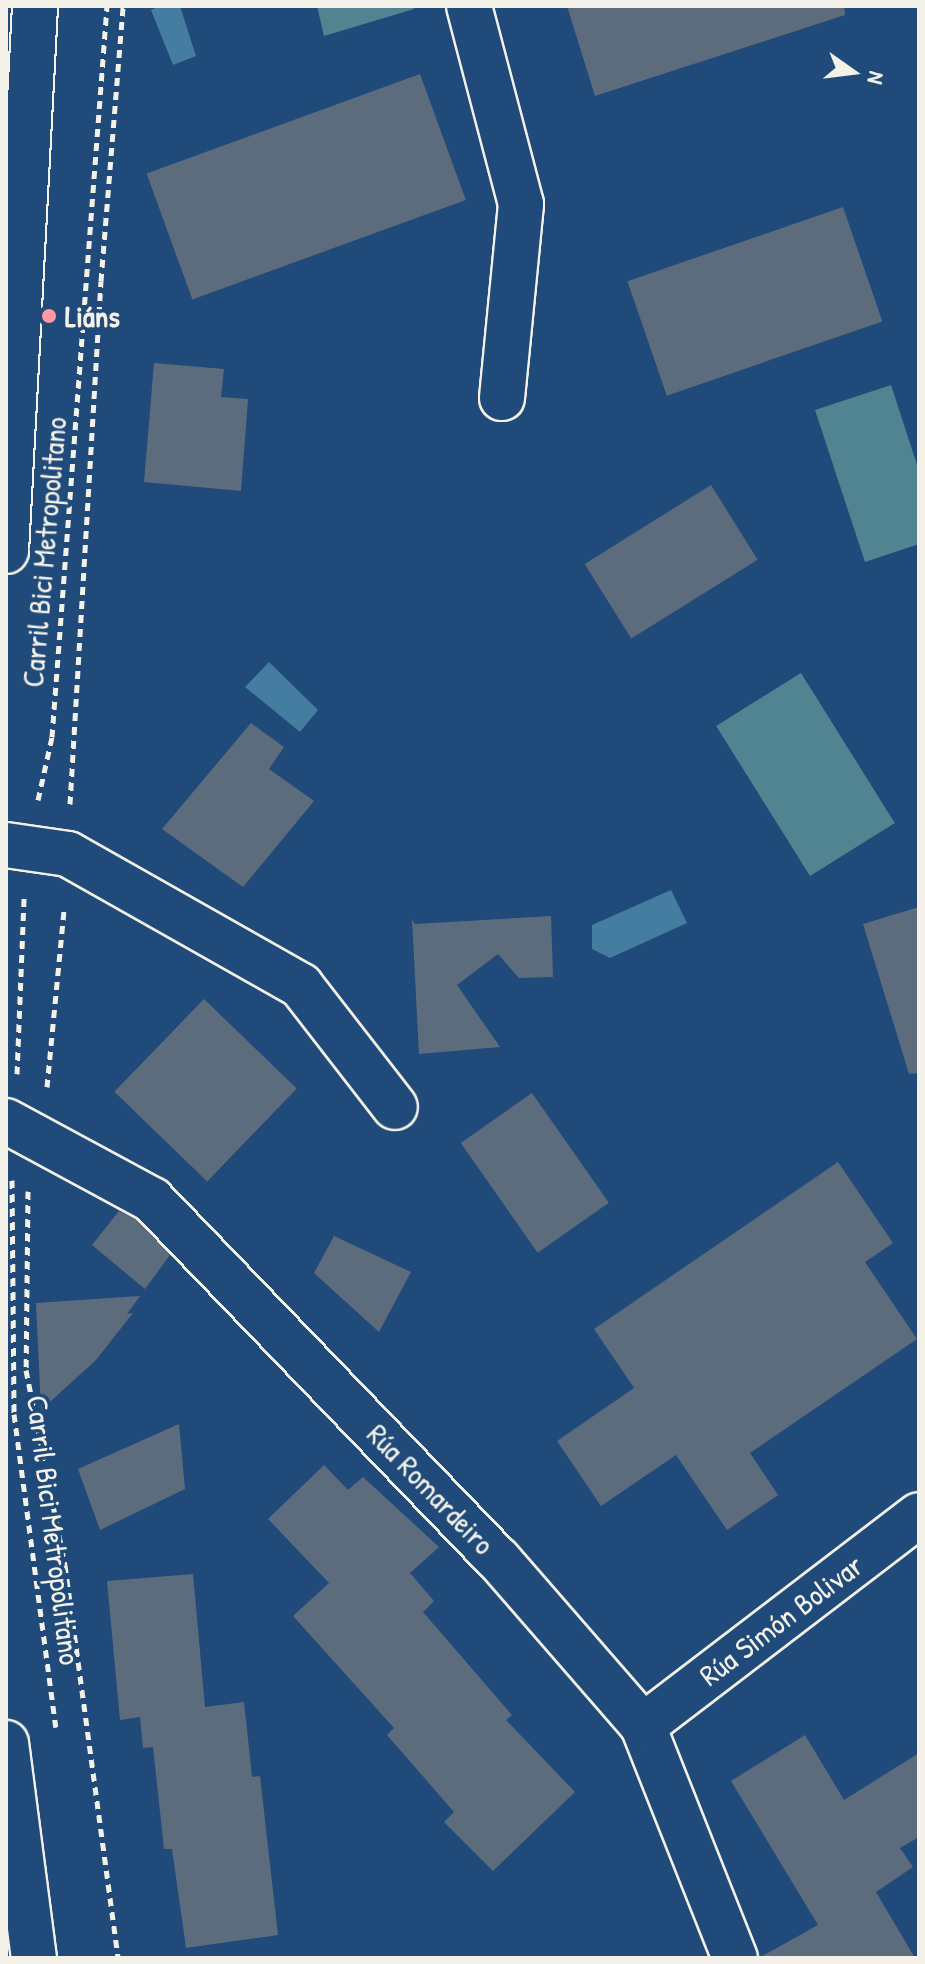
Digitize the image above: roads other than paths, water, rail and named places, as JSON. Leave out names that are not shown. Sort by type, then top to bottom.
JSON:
[{"type":"street","points":[[6,551],[35,6]]},
{"type":"street","points":[[469,6],[521,204],[502,398]]},
{"type":"street","points":[[34,849],[301,986],[395,1107]]},
{"type":"street","name":"Rúa Romardeiro","points":[[19,1128],[152,1200],[498,1559],[643,1726],[735,1958]]},
{"type":"street","name":"Rúa Simón Bolivar","points":[[643,1726],[919,1515]]},
{"type":"street","points":[[6,1743],[34,1958]]},
{"type":"water","points":[[159,6],[180,6],[196,56],[173,65],[151,10]]},
{"type":"water","points":[[269,662],[318,710],[300,732],[245,687]]},
{"type":"water","points":[[671,890],[687,923],[610,958],[592,949],[592,925]]},
{"type":"place","name":"Liáns","points":[[49,316]]}]
